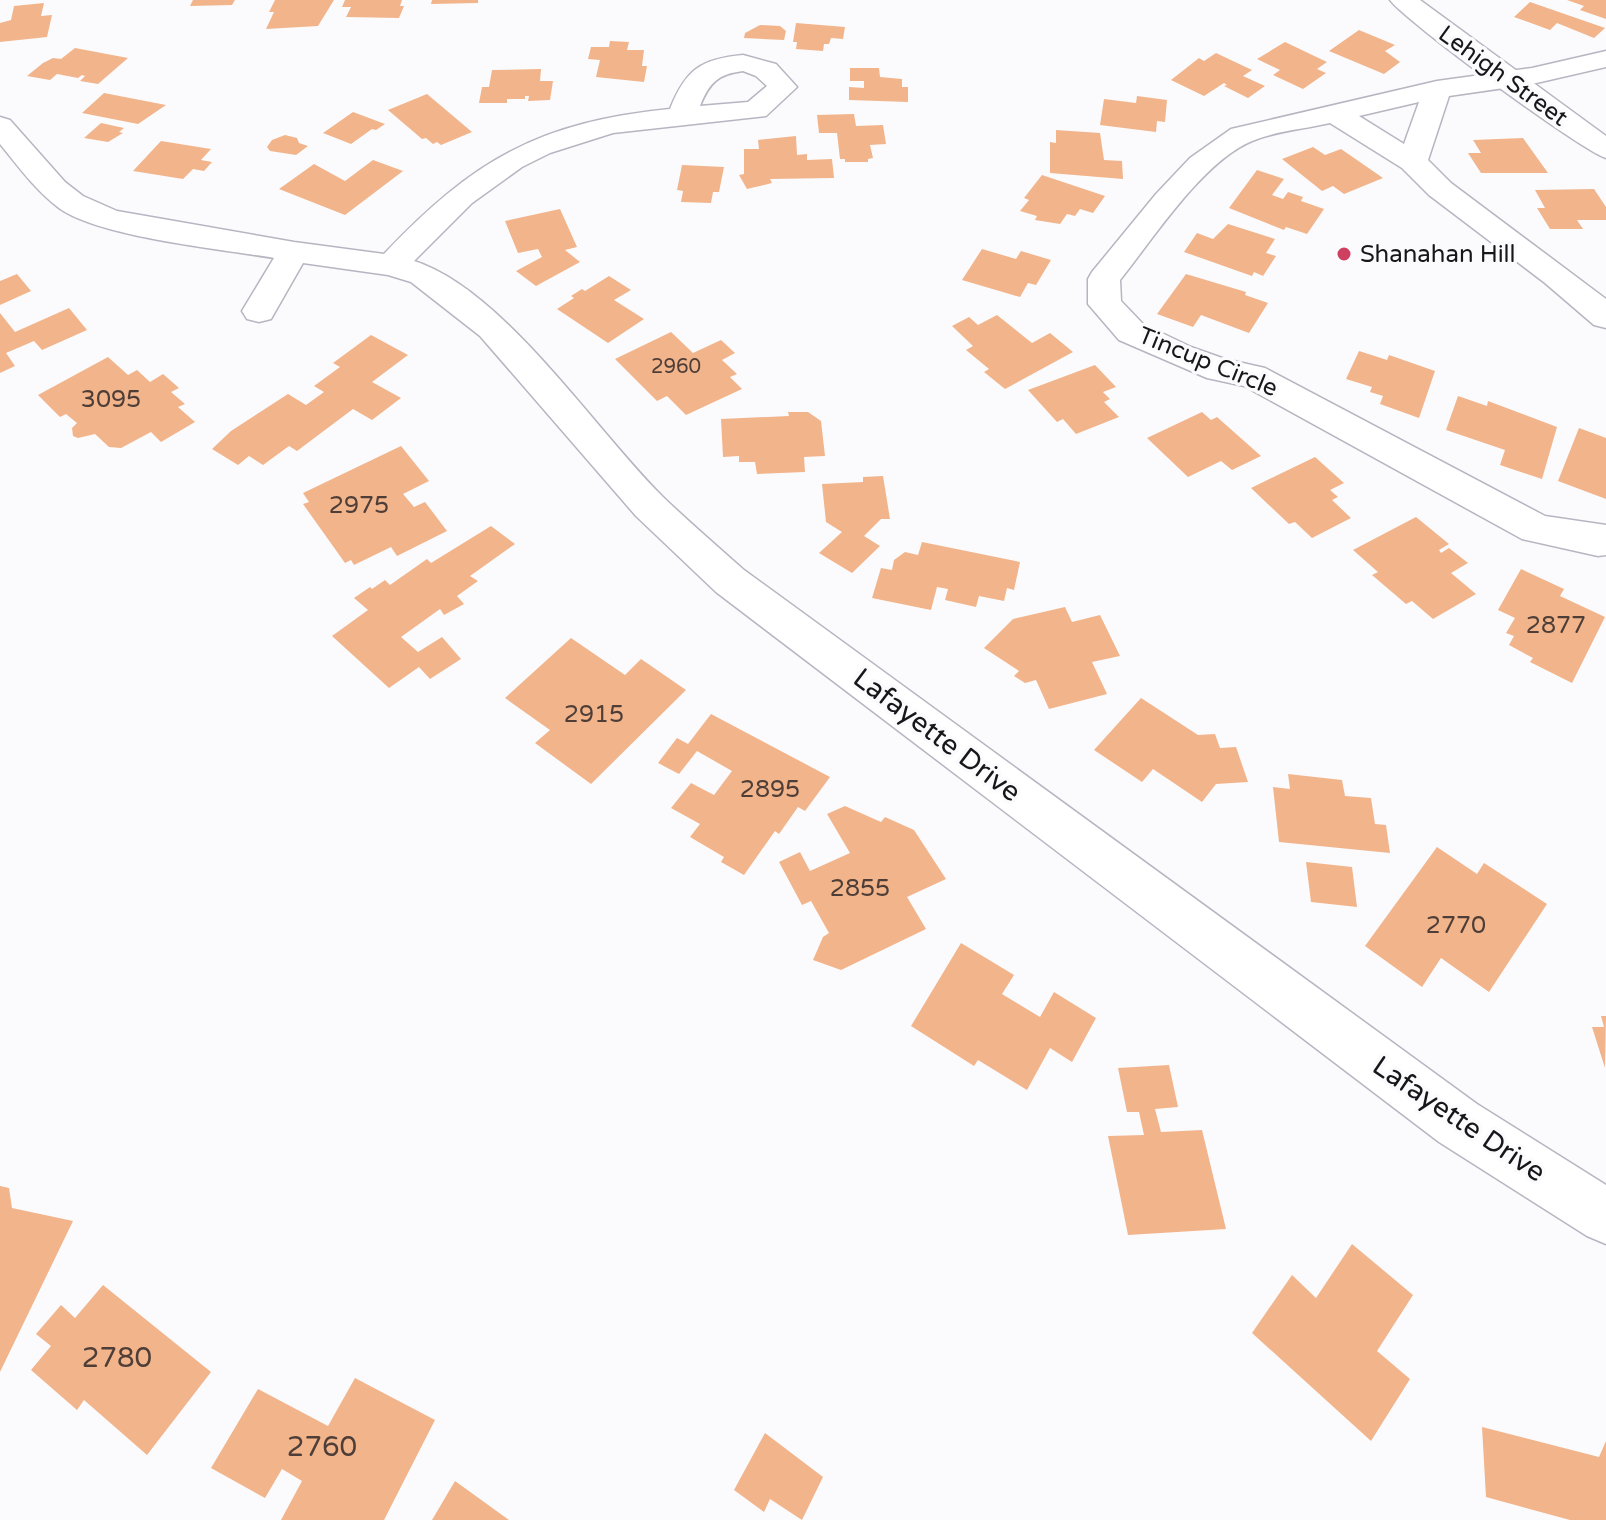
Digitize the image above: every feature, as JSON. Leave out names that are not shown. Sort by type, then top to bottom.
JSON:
[{"type":"street","name":"Lehigh Street","points":[[1403,0],[1521,77],[1606,124]]},
{"type":"street","name":"Lehigh Street","points":[[1433,0],[1606,149]]},
{"type":"street","name":"Tincup Circle","points":[[1606,59],[1521,77],[1437,89],[1241,135],[1213,152],[1189,175],[1104,279],[1105,304],[1131,332],[1219,370],[1253,376],[1536,529],[1606,540]]},
{"type":"street","points":[[1413,162],[1437,89]]},
{"type":"street","points":[[1333,112],[1413,162],[1440,189],[1557,276],[1606,317]]},
{"type":"street","points":[[392,265],[438,214],[492,170],[545,145],[603,127],[682,116]]},
{"type":"street","name":"Lafayette Drive","points":[[0,126],[54,188],[72,203],[103,216],[294,252],[392,265],[423,275],[492,328],[649,506],[730,581],[1458,1123],[1606,1217]]},
{"type":"street","points":[[259,311],[294,252]]},
{"type":"building","points":[[193,0],[235,0],[232,5],[190,6]]},
{"type":"building","points":[[275,0],[334,0],[318,26],[266,29],[274,12],[269,12]]},
{"type":"building","points":[[345,0],[402,0],[400,6],[404,6],[399,18],[346,17],[351,7],[342,7]]},
{"type":"building","points":[[432,0],[478,0],[478,3],[431,4]]},
{"type":"building","points":[[1567,0],[1606,0],[1606,19],[1580,10],[1584,6]]},
{"type":"building","points":[[1530,2],[1605,28],[1594,38],[1557,23],[1550,30],[1514,17]]},
{"type":"building","points":[[44,3],[41,16],[52,15],[47,37],[0,42],[0,23],[11,20],[14,6]]},
{"type":"building","points":[[796,23],[845,27],[843,39],[831,38],[829,44],[824,44],[823,51],[796,49],[797,42],[793,42]]},
{"type":"building","points":[[760,25],[780,26],[786,31],[784,40],[744,38],[745,33]]},
{"type":"building","points":[[1359,30],[1395,45],[1385,51],[1400,62],[1384,74],[1329,51]]},
{"type":"building","points":[[610,41],[629,42],[627,50],[644,50],[642,66],[647,66],[644,82],[596,77],[600,60],[588,59],[591,47],[609,47]]},
{"type":"building","points":[[1285,42],[1327,62],[1317,69],[1326,73],[1303,89],[1273,75],[1280,70],[1257,59]]},
{"type":"building","points":[[75,48],[128,58],[98,84],[80,81],[85,76],[82,75],[78,78],[57,74],[50,80],[27,76],[43,63],[53,58],[61,59]]},
{"type":"building","points":[[1216,53],[1252,70],[1243,76],[1265,86],[1248,98],[1224,86],[1227,85],[1224,83],[1204,96],[1171,80],[1199,58],[1204,61]]},
{"type":"building","points":[[850,68],[879,68],[880,77],[902,79],[902,87],[908,87],[908,102],[849,100],[849,87],[864,88],[864,81],[850,81]]},
{"type":"building","points":[[541,69],[540,81],[553,81],[550,100],[528,101],[529,96],[525,96],[525,99],[507,99],[507,103],[479,103],[482,87],[489,87],[492,70]]},
{"type":"building","points":[[104,93],[166,105],[138,124],[82,113]]},
{"type":"building","points":[[427,94],[472,132],[441,145],[437,142],[433,144],[426,138],[422,139],[388,110]]},
{"type":"building","points":[[1137,96],[1167,100],[1165,122],[1157,121],[1156,132],[1100,125],[1104,99],[1136,103]]},
{"type":"building","points":[[353,112],[385,124],[351,144],[323,133]]},
{"type":"building","points":[[854,114],[856,126],[883,125],[886,144],[870,145],[873,158],[868,162],[845,162],[845,159],[840,159],[837,133],[819,133],[817,115]]},
{"type":"building","points":[[101,123],[124,128],[119,132],[123,133],[108,142],[84,138]]},
{"type":"building","points":[[1056,130],[1100,133],[1104,160],[1122,161],[1123,179],[1050,173],[1050,142],[1056,143]]},
{"type":"building","points":[[285,135],[297,138],[299,143],[308,146],[296,155],[270,151],[267,147],[272,140]]},
{"type":"building","points":[[796,136],[797,155],[807,154],[807,160],[832,159],[834,178],[770,179],[772,183],[747,189],[739,175],[744,174],[744,149],[759,149],[758,140]]},
{"type":"building","points":[[1523,138],[1548,173],[1481,173],[1468,153],[1481,153],[1473,140]]},
{"type":"building","points":[[161,141],[211,149],[201,160],[212,162],[204,171],[193,169],[183,179],[133,171]]},
{"type":"building","points":[[1313,147],[1325,155],[1341,149],[1383,178],[1344,194],[1333,186],[1322,191],[1282,159]]},
{"type":"building","points":[[373,160],[403,171],[345,215],[279,189],[314,164],[345,181]]},
{"type":"building","points":[[682,165],[724,167],[719,192],[713,192],[711,203],[681,202],[683,191],[677,190]]},
{"type":"building","points":[[1257,170],[1284,179],[1272,195],[1283,199],[1288,192],[1303,197],[1301,201],[1324,209],[1307,234],[1286,227],[1284,230],[1229,208]]},
{"type":"building","points":[[1042,175],[1105,196],[1093,213],[1080,209],[1075,216],[1067,214],[1060,224],[1035,220],[1037,216],[1020,211],[1029,200],[1024,198]]},
{"type":"building","points":[[1594,189],[1606,207],[1606,220],[1577,220],[1583,229],[1550,229],[1537,208],[1545,208],[1535,190]]},
{"type":"building","points":[[560,209],[577,247],[565,250],[580,262],[536,286],[516,271],[542,257],[538,249],[518,253],[505,221]]},
{"type":"building","points":[[1228,224],[1275,239],[1266,253],[1276,256],[1263,276],[1254,272],[1252,276],[1184,252],[1197,233],[1213,239]]},
{"type":"building","points":[[982,249],[1016,259],[1021,251],[1051,260],[1036,285],[1028,283],[1020,297],[962,280]]},
{"type":"building","points":[[17,274],[31,291],[0,305],[0,281]]},
{"type":"building","points":[[1186,274],[1246,292],[1245,295],[1268,303],[1249,333],[1201,315],[1193,327],[1157,314]]},
{"type":"building","points":[[609,276],[631,290],[614,300],[644,319],[608,343],[557,309],[582,289],[585,291]]},
{"type":"building","points":[[69,308],[87,330],[42,350],[34,341],[6,353],[15,366],[0,373],[0,313],[15,332]]},
{"type":"building","points":[[997,315],[1032,343],[1050,333],[1073,352],[1005,389],[984,372],[989,369],[966,350],[973,346],[952,326],[969,317],[978,325]]},
{"type":"building","points":[[671,332],[693,353],[721,340],[735,353],[722,360],[737,374],[730,377],[742,389],[686,415],[667,396],[657,401],[615,359]]},
{"type":"building","points":[[371,335],[408,355],[372,382],[401,398],[372,420],[353,409],[297,451],[289,446],[263,465],[249,456],[238,465],[212,449],[231,431],[288,394],[306,405],[324,392],[314,386],[340,367],[333,363]]},
{"type":"building","points":[[1359,351],[1387,360],[1389,355],[1435,371],[1419,418],[1380,404],[1383,396],[1370,392],[1372,387],[1346,379]]},
{"type":"building","points":[[108,357],[128,375],[137,370],[150,382],[163,374],[179,388],[171,392],[185,404],[178,407],[195,422],[161,442],[151,432],[121,448],[109,447],[95,434],[78,438],[73,436],[72,428],[77,423],[66,414],[60,417],[38,395]]},
{"type":"building","points":[[1095,365],[1116,387],[1103,392],[1110,399],[1104,402],[1119,417],[1076,434],[1063,419],[1057,422],[1028,390]]},
{"type":"building","points":[[1458,396],[1487,406],[1488,401],[1557,427],[1542,479],[1500,465],[1505,450],[1446,430]]},
{"type":"building","points":[[788,412],[808,412],[821,421],[825,456],[804,457],[805,472],[757,474],[755,462],[739,462],[739,456],[723,457],[721,419],[789,416]]},
{"type":"building","points":[[1202,412],[1211,420],[1217,417],[1261,456],[1232,470],[1221,461],[1188,477],[1147,438]]},
{"type":"building","points":[[1579,428],[1606,438],[1606,499],[1558,481]]},
{"type":"building","points":[[401,446],[429,481],[403,494],[414,507],[425,502],[447,531],[397,556],[391,547],[354,565],[351,560],[345,563],[303,504],[309,502],[303,493]]},
{"type":"building","points":[[1315,457],[1344,483],[1330,490],[1338,497],[1332,500],[1351,518],[1312,538],[1295,522],[1289,524],[1251,488]]},
{"type":"building","points":[[883,476],[890,519],[881,519],[864,536],[880,546],[852,573],[819,553],[842,532],[826,522],[822,484],[863,482],[863,477]]},
{"type":"building","points":[[1416,517],[1449,544],[1439,550],[1441,553],[1449,548],[1468,563],[1451,573],[1476,594],[1433,619],[1412,601],[1406,604],[1372,575],[1378,572],[1353,550]]},
{"type":"building","points":[[491,526],[515,544],[470,576],[478,581],[457,596],[464,604],[444,615],[440,609],[401,637],[418,652],[442,637],[461,659],[430,679],[419,667],[389,688],[332,636],[368,610],[354,598],[385,580],[390,585],[427,559],[431,563]]},
{"type":"building","points":[[922,542],[1020,562],[1014,590],[1007,588],[1004,601],[979,596],[976,607],[945,600],[948,589],[937,587],[931,610],[872,598],[881,568],[892,570],[894,560],[905,552],[918,555]]},
{"type":"building","points":[[1521,569],[1564,589],[1560,596],[1605,617],[1572,683],[1530,662],[1533,658],[1509,645],[1514,636],[1506,633],[1515,618],[1498,610]]},
{"type":"building","points":[[1065,607],[1072,622],[1100,615],[1120,656],[1092,662],[1107,694],[1049,709],[1036,680],[1025,683],[1014,676],[1019,671],[984,648],[1013,619]]},
{"type":"building","points":[[571,638],[625,675],[641,659],[686,690],[591,784],[535,743],[550,730],[505,698]]},
{"type":"building","points":[[1141,698],[1198,735],[1215,734],[1220,748],[1236,747],[1248,782],[1216,784],[1202,802],[1153,769],[1142,782],[1094,750]]},
{"type":"building","points":[[711,714],[830,777],[805,811],[798,807],[779,834],[775,831],[744,875],[721,862],[724,857],[690,837],[700,824],[671,808],[691,783],[714,795],[732,771],[697,751],[679,774],[658,763],[677,738],[688,744]]},
{"type":"building","points":[[1288,774],[1342,780],[1345,796],[1371,798],[1375,824],[1386,825],[1390,853],[1279,842],[1273,787],[1290,789]]},
{"type":"building","points":[[845,806],[881,822],[885,817],[914,830],[946,879],[907,897],[926,929],[841,970],[813,960],[823,937],[829,933],[811,901],[802,905],[779,862],[800,852],[810,871],[850,853],[827,814]]},
{"type":"building","points":[[1437,847],[1477,874],[1484,863],[1547,904],[1489,992],[1441,958],[1422,987],[1365,946]]},
{"type":"building","points":[[1306,862],[1352,867],[1357,907],[1311,902]]},
{"type":"building","points":[[961,943],[1014,975],[1002,994],[1040,1017],[1054,992],[1096,1018],[1072,1062],[1050,1048],[1027,1090],[978,1060],[974,1066],[911,1026]]},
{"type":"building","points":[[1601,1016],[1606,1016],[1605,1068],[1592,1027],[1604,1027]]},
{"type":"building","points":[[1169,1065],[1178,1107],[1155,1109],[1161,1132],[1202,1130],[1226,1229],[1128,1235],[1108,1136],[1144,1135],[1139,1112],[1127,1112],[1118,1068]]},
{"type":"building","points":[[0,1186],[9,1188],[12,1208],[73,1221],[0,1372]]},
{"type":"building","points":[[1352,1244],[1413,1295],[1377,1351],[1410,1379],[1371,1441],[1252,1333],[1292,1275],[1316,1298]]},
{"type":"building","points":[[103,1285],[211,1372],[147,1455],[84,1400],[77,1410],[31,1370],[51,1346],[36,1334],[61,1305],[75,1318]]},
{"type":"building","points":[[355,1378],[435,1420],[384,1520],[281,1520],[302,1481],[282,1469],[265,1498],[211,1468],[258,1389],[328,1426]]},
{"type":"building","points":[[1482,1427],[1599,1457],[1606,1441],[1606,1520],[1570,1520],[1486,1497]]},
{"type":"building","points":[[765,1433],[823,1477],[802,1520],[770,1499],[764,1512],[734,1490]]},
{"type":"building","points":[[455,1481],[509,1520],[432,1520]]},
{"type":"place","name":"Shanahan Hill","points":[[1344,254]]}]
